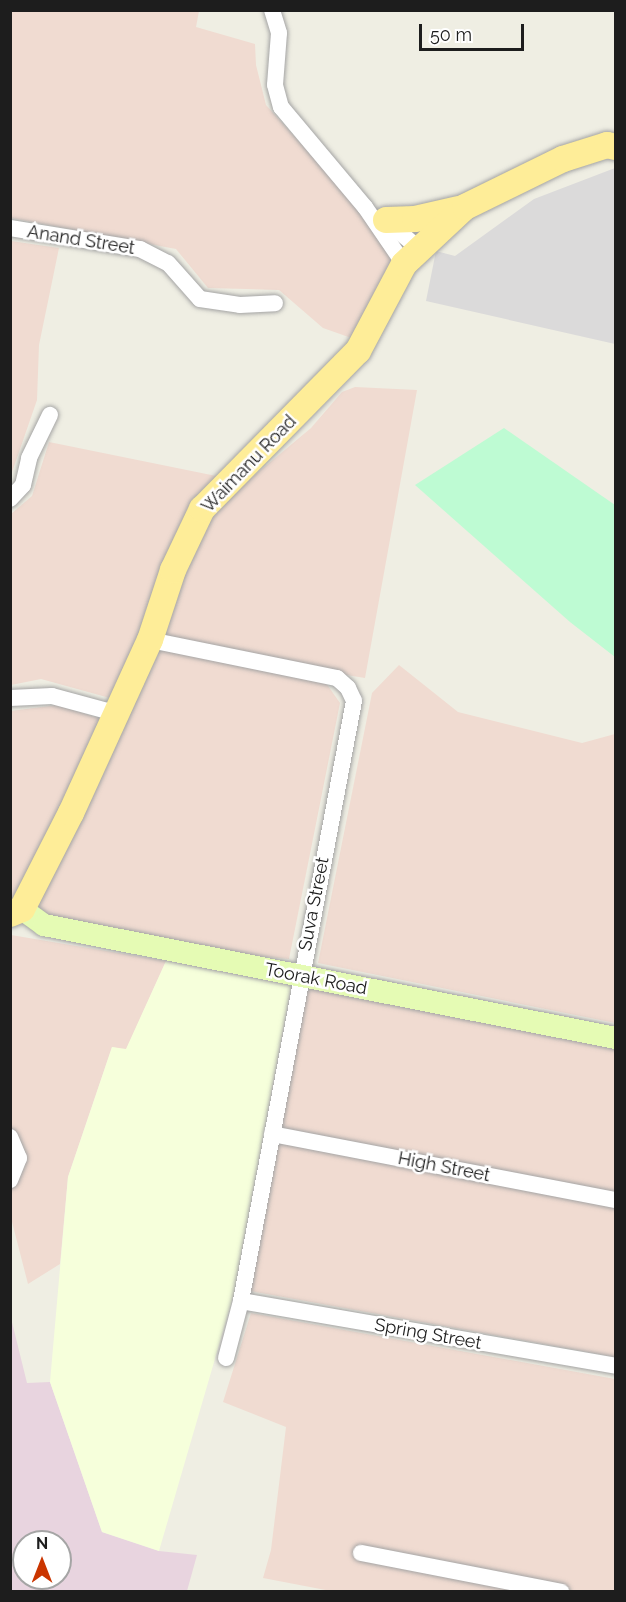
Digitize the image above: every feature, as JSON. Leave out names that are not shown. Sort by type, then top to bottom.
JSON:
[{"type":"main road","name":"Waimanu Road","points":[[16,912],[71,813],[150,640],[173,570],[202,509],[358,351],[411,256],[465,207],[562,159],[607,145],[615,147]]},
{"type":"main road","points":[[375,213],[415,219],[465,207]]},
{"type":"main road","name":"Toorak Road","points":[[16,912],[45,926],[615,1038]]},
{"type":"street","points":[[275,12],[279,33],[275,85],[281,107],[411,256]]},
{"type":"street","points":[[375,213],[411,256]]},
{"type":"street","name":"Anand Street","points":[[10,228],[140,249],[168,263],[200,299],[240,305],[275,303]]},
{"type":"street","points":[[10,499],[23,485],[29,458],[50,415]]},
{"type":"street","name":"Suva Street","points":[[150,640],[337,678],[348,688],[354,701],[300,976],[241,1301],[226,1358]]},
{"type":"street","points":[[10,698],[52,696],[115,713]]},
{"type":"street","name":"High Street","points":[[272,1134],[615,1200]]},
{"type":"street","points":[[10,1137],[19,1158],[10,1180]]},
{"type":"street","name":"Spring Street","points":[[241,1301],[615,1366]]},
{"type":"street","points":[[361,1553],[561,1592]]},
{"type":"shaded area","points":[[10,11],[199,11],[196,27],[255,44],[256,65],[266,105],[406,260],[360,341],[323,328],[279,290],[208,288],[176,249],[11,218]]},
{"type":"shaded area","points":[[615,168],[615,344],[426,301],[436,251],[455,256],[534,199]]},
{"type":"shaded area","points":[[11,241],[59,248],[39,345],[37,400],[11,475]]},
{"type":"shaded area","points":[[355,387],[417,390],[365,678],[158,644],[205,517],[311,428],[342,392]]},
{"type":"shaded area","points":[[504,428],[615,505],[615,657],[570,622],[415,485]]},
{"type":"shaded area","points":[[49,442],[231,479],[117,700],[41,679],[11,685],[11,514],[32,496]]},
{"type":"shaded area","points":[[152,647],[326,683],[340,703],[289,959],[173,948],[62,926],[29,905]]},
{"type":"shaded area","points":[[399,665],[458,712],[582,743],[615,734],[615,1023],[318,963],[372,693]]},
{"type":"shaded area","points":[[57,705],[108,721],[11,905],[11,711]]},
{"type":"shaded area","points":[[11,935],[166,961],[126,1050],[112,1047],[68,1177],[60,1264],[28,1284],[11,1218]]},
{"type":"shaded area","points":[[166,961],[291,986],[233,1297],[159,1551],[102,1532],[50,1382],[68,1177],[112,1047],[126,1049]]},
{"type":"shaded area","points":[[300,982],[615,1046],[615,1357],[245,1290]]},
{"type":"shaded area","points":[[251,1313],[615,1379],[615,1591],[336,1592],[263,1578],[271,1550],[286,1427],[223,1402]]},
{"type":"shaded area","points":[[10,1314],[27,1383],[50,1382],[102,1532],[159,1551],[197,1555],[187,1591],[11,1591]]}]
